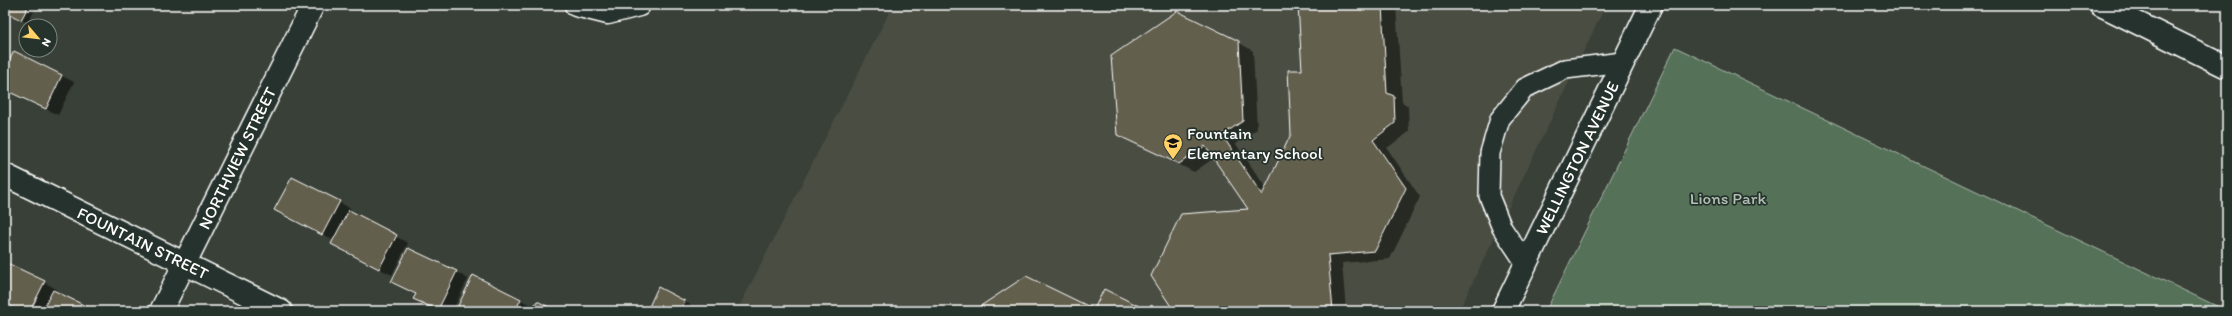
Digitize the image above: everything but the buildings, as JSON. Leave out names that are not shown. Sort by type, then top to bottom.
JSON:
[{"type":"street","name":"NORTHVIEW STREET","points":[[161,311],[313,5]]},
{"type":"street","points":[[576,5],[608,13],[638,6]]},
{"type":"street","name":"WELLINGTON AVENUE","points":[[1503,311],[1652,5]]},
{"type":"street","points":[[2101,5],[2227,66]]},
{"type":"street","name":"FOUNTAIN STREET","points":[[5,175],[281,311]]},
{"type":"lane","points":[[1526,264],[1502,228],[1489,196],[1490,153],[1500,119],[1526,88],[1565,69],[1624,62]]},
{"type":"shaded area","name":"Fountain Elementary School","points":[[893,5],[1596,5],[1604,9],[1459,311],[737,311]]},
{"type":"green space","name":"Lions Park","points":[[1675,47],[2227,311],[1546,311]]},
{"type":"place","name":"Fountain Elementary School","points":[[1173,160]]}]
